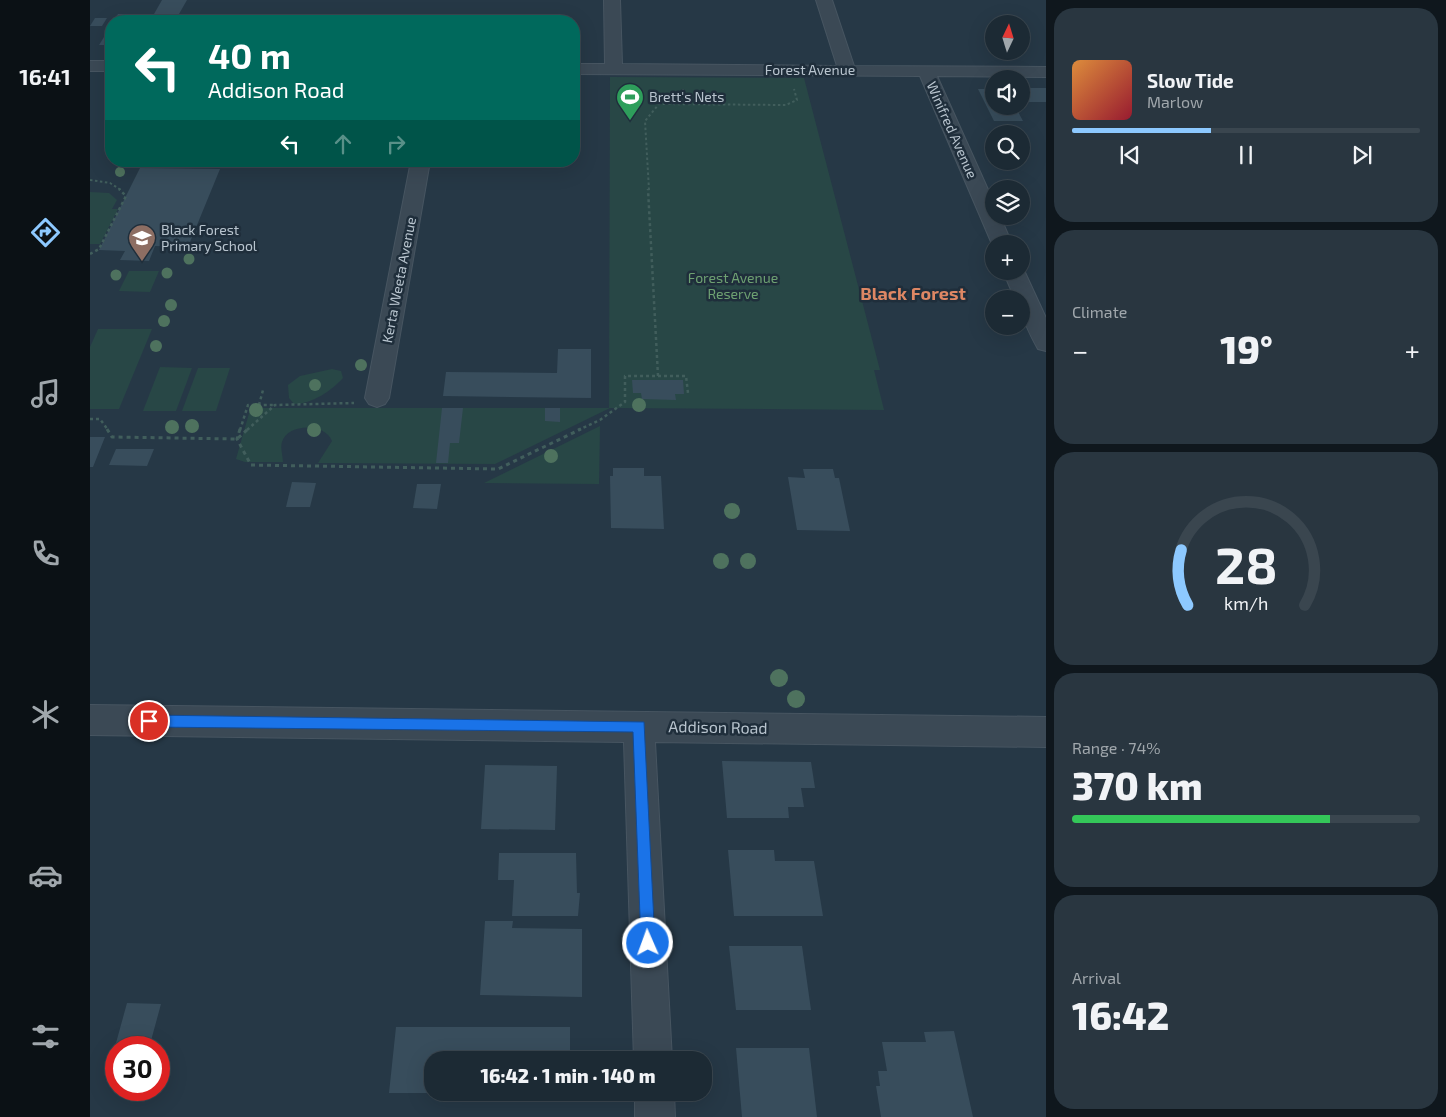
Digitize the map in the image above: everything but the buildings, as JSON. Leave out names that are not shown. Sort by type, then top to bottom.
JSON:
[{"type":"street","points":[[612,0],[614,69]]},
{"type":"street","points":[[824,0],[847,70]]},
{"type":"street","points":[[90,66],[105,66]]},
{"type":"street","name":"Forest Avenue","points":[[580,69],[1046,72]]},
{"type":"street","name":"Winifred Avenue","points":[[926,71],[998,235]]},
{"type":"street","name":"Kerta Weeta Avenue","points":[[377,398],[420,167]]},
{"type":"street","points":[[1021,280],[1036,301],[1046,343]]},
{"type":"street","name":"Addison Road","points":[[90,720],[1046,732]]},
{"type":"street","points":[[639,726],[653,1051]]},
{"type":"street","points":[[654,1101],[655,1117]]},
{"type":"path","points":[[658,376],[645,121],[659,104],[786,105],[797,100]]},
{"type":"path","points":[[90,180],[109,181],[117,185],[126,196],[99,249],[90,254]]},
{"type":"path","points":[[345,405],[248,405],[237,439],[251,465],[498,469],[600,420],[625,402],[624,376],[686,376],[688,393]]},
{"type":"path","points":[[259,405],[263,390]]},
{"type":"path","points":[[90,419],[100,419],[112,437],[237,439],[275,405]]},
{"type":"green space","name":"Forest Avenue Reserve","points":[[610,77],[804,78],[880,370],[874,370],[884,410],[610,408],[495,464],[318,463],[332,441],[322,431],[315,428],[307,428],[291,431],[286,436],[281,444],[283,462],[245,462],[236,459],[250,410],[253,408],[609,408]]},
{"type":"green space","points":[[90,192],[109,193],[117,200],[112,209],[118,209],[100,244],[90,244]]},
{"type":"green space","points":[[129,271],[159,271],[150,292],[119,291]]},
{"type":"green space","points":[[98,329],[152,329],[119,409],[90,409],[90,347]]},
{"type":"green space","points":[[160,367],[192,368],[176,411],[143,411]]},
{"type":"green space","points":[[198,368],[230,368],[216,411],[182,411]]},
{"type":"green space","points":[[332,369],[341,371],[343,378],[333,388],[308,402],[294,404],[289,398],[288,385],[300,376]]},
{"type":"green space","points":[[600,426],[599,484],[484,483]]},
{"type":"place","name":"Brett's Nets","points":[[630,121]]},
{"type":"place","name":"Black Forest Primary School","points":[[142,262]]},
{"type":"district","name":"Black Forest","points":[[913,294]]},
{"type":"route","points":[[149,721],[639,726],[648,943]]}]
